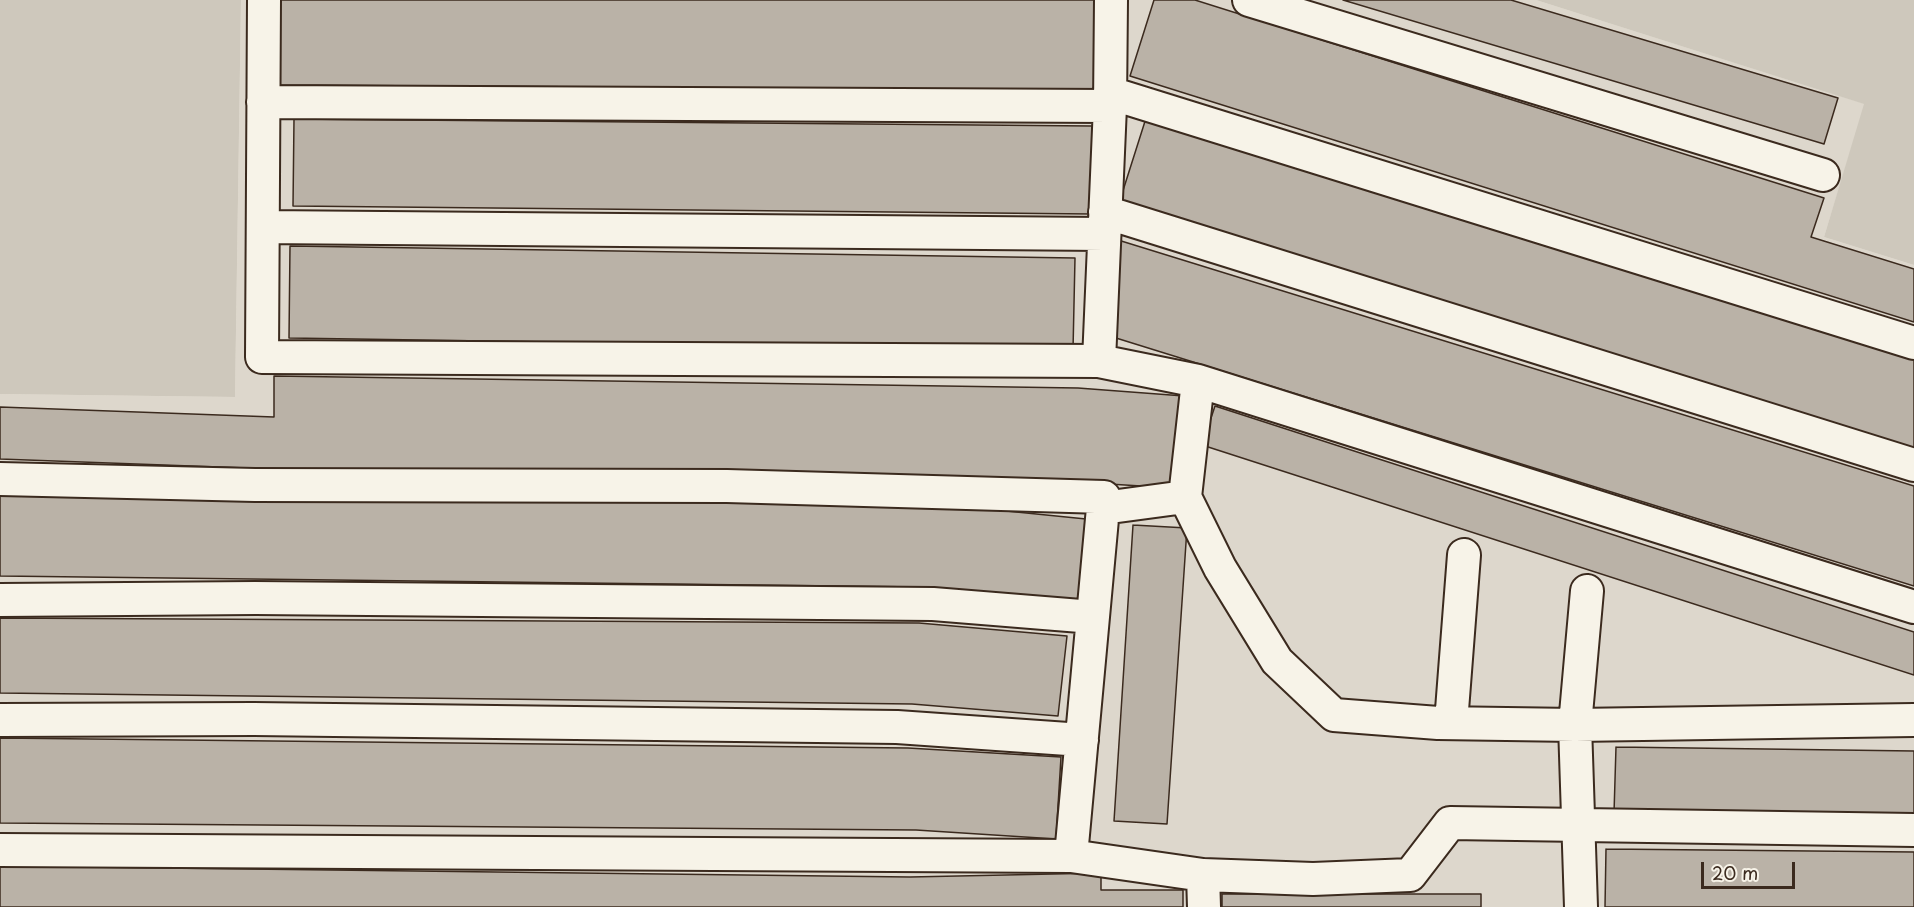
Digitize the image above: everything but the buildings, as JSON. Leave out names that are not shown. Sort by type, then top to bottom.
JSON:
[{"type":"lane","points":[[264,0],[262,357],[1099,361],[1198,381],[1914,608]]},
{"type":"lane","points":[[1099,361],[1110,99],[1111,0]]},
{"type":"lane","points":[[1249,0],[1823,175]]},
{"type":"lane","points":[[263,102],[1110,99],[1914,343]]},
{"type":"lane","points":[[263,227],[1105,223],[1914,465]]},
{"type":"lane","points":[[1198,381],[1185,497],[1220,568],[1276,661],[1334,716],[1451,723],[1575,724],[1914,720]]},
{"type":"lane","points":[[0,479],[255,485],[750,486],[1104,497],[1071,855]]},
{"type":"lane","points":[[1103,508],[1185,497]]},
{"type":"lane","points":[[1451,723],[1464,555]]},
{"type":"lane","points":[[1581,907],[1575,724],[1587,591]]},
{"type":"lane","points":[[0,600],[255,598],[933,604],[1093,617]]},
{"type":"lane","points":[[0,720],[254,719],[897,727],[1082,740]]},
{"type":"lane","points":[[0,850],[1071,855],[1203,875],[1313,879],[1410,875],[1450,823],[1914,830]]},
{"type":"lane","points":[[1203,875],[1204,907]]},
{"type":"shaded area","points":[[0,0],[241,0],[235,397],[0,394]]},
{"type":"shaded area","points":[[241,0],[1536,0],[1865,104],[1824,237],[1914,265],[1914,907],[0,907],[0,394],[235,397]]},
{"type":"shaded area","points":[[1536,0],[1914,0],[1914,265],[1824,237],[1864,104]]}]
